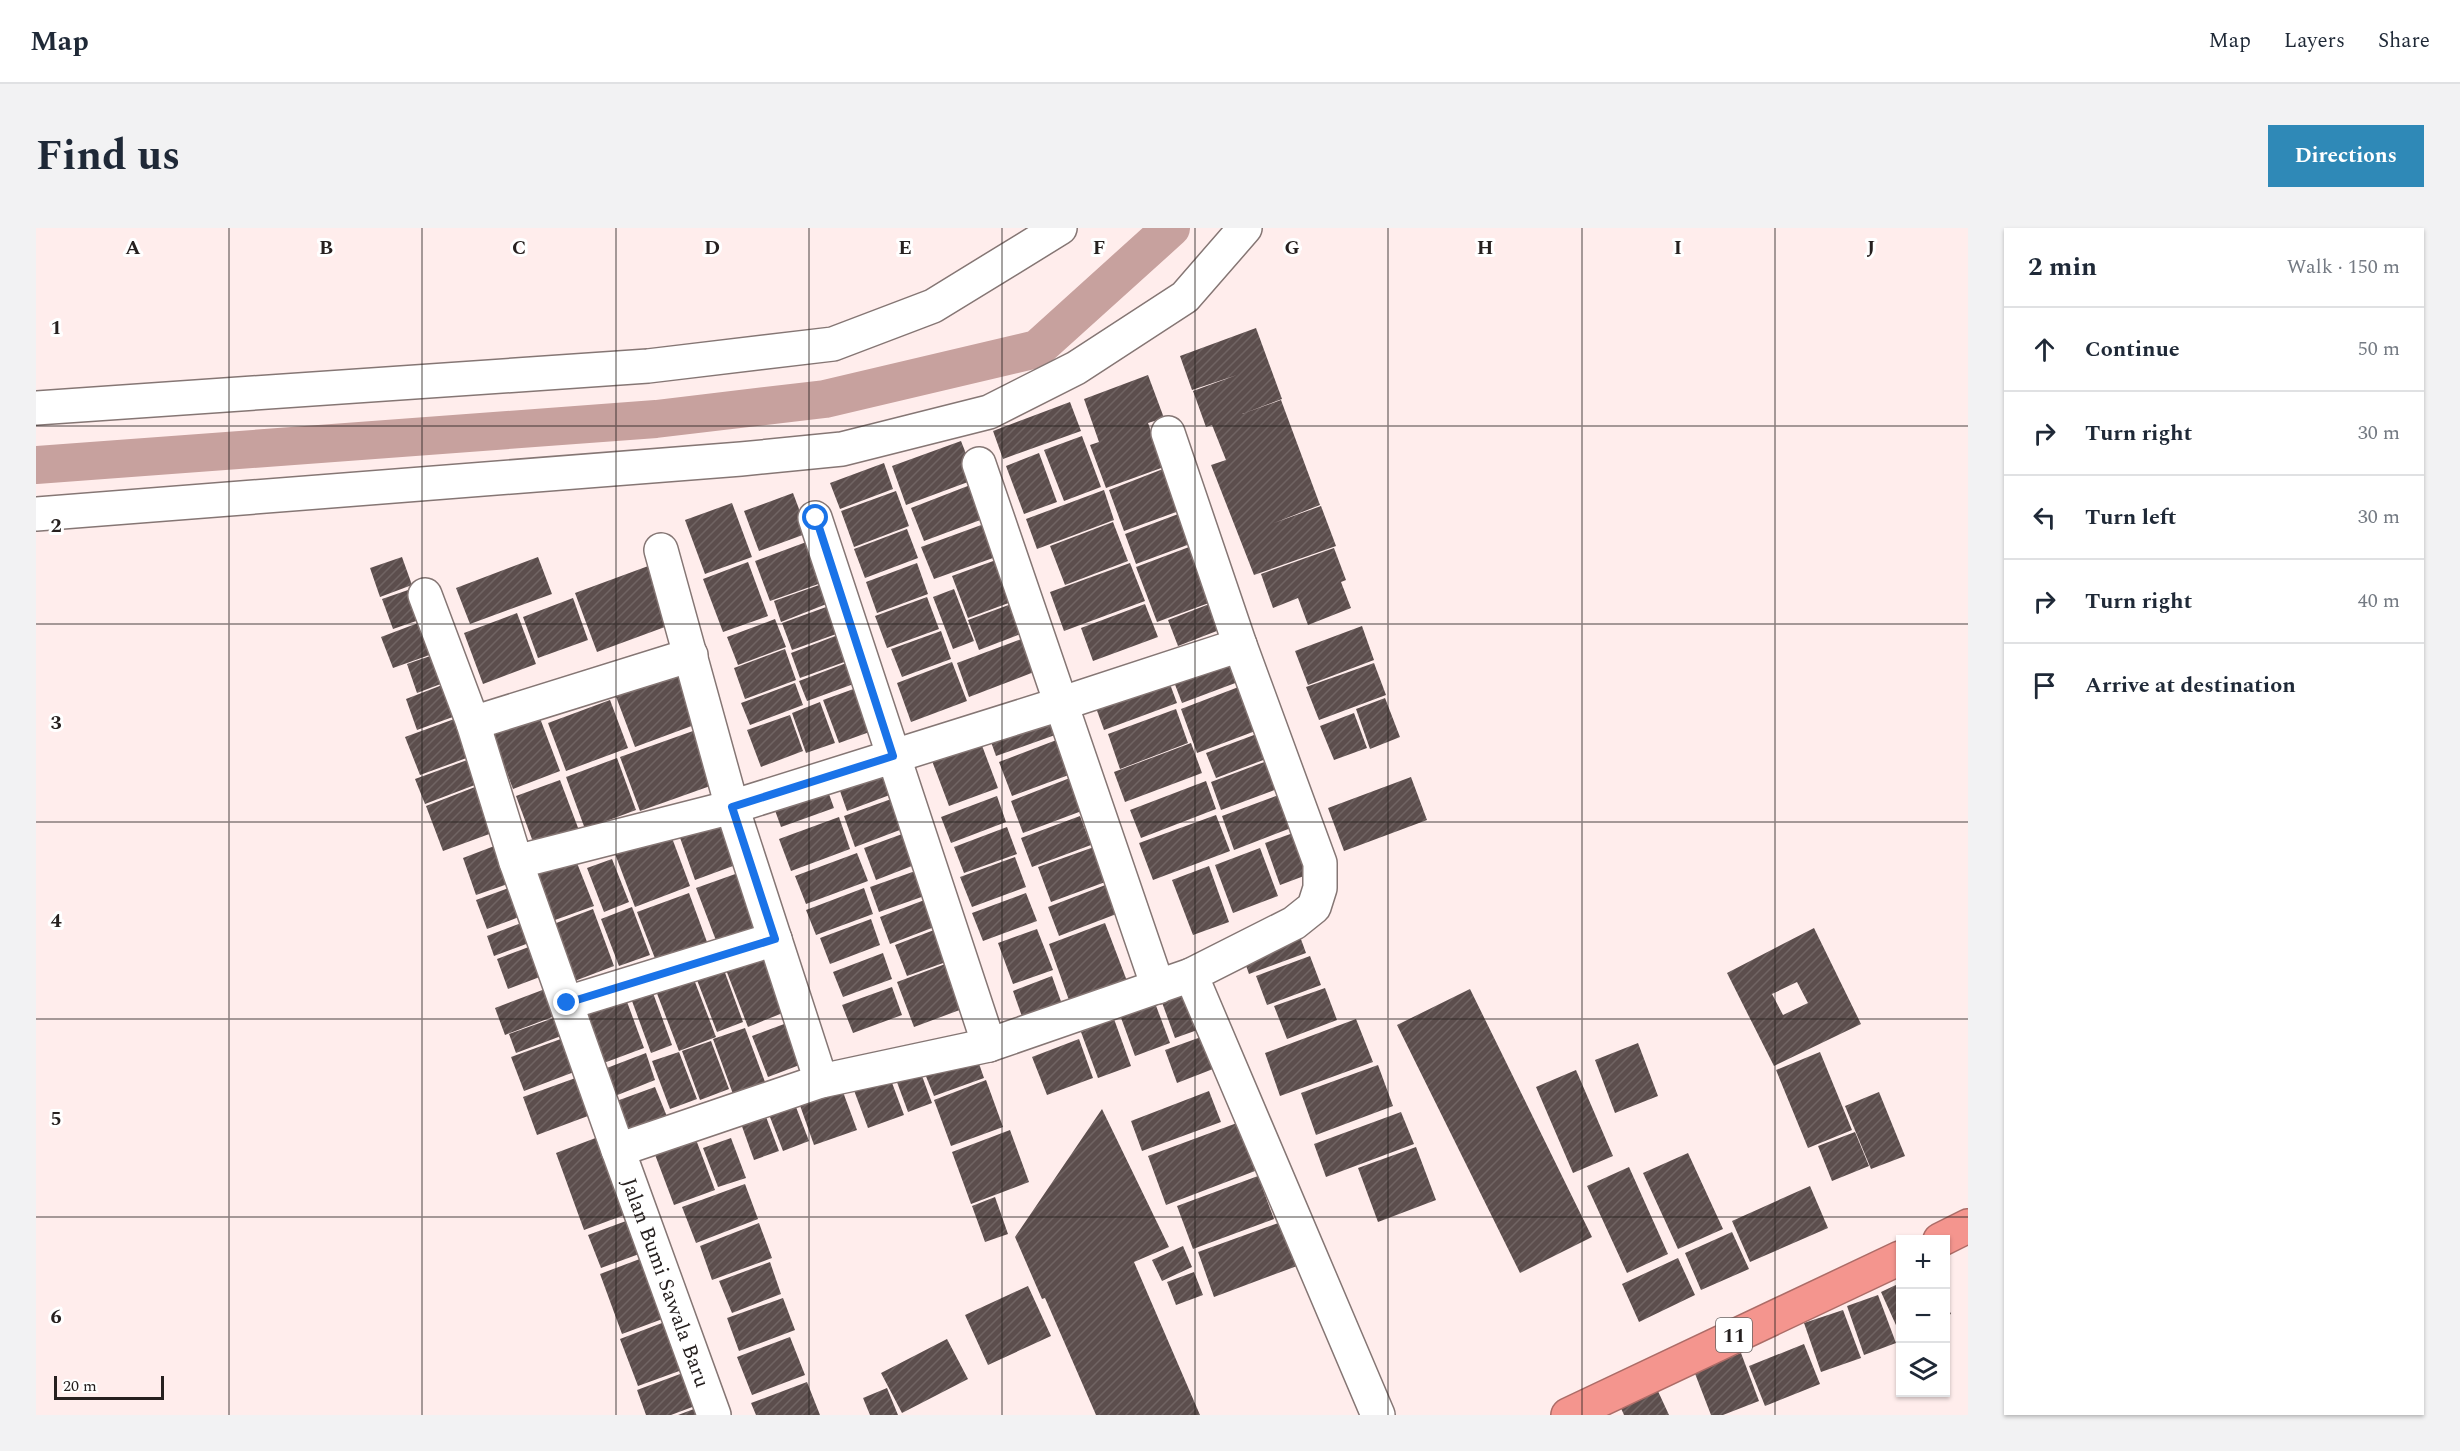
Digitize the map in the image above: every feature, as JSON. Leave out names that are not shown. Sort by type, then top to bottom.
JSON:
[{"type":"highway","points":[[1949,1235],[1968,1226]]},
{"type":"highway","name":"11","points":[[1568,1415],[1896,1260]]},
{"type":"street","points":[[36,408],[648,366],[833,344],[933,306],[1060,228]]},
{"type":"street","points":[[36,514],[843,449],[989,412],[1076,368],[1185,297],[1245,228]]},
{"type":"street","points":[[618,1150],[820,1081],[989,1045],[1158,987],[1191,975],[1294,923],[1314,907],[1320,888],[1320,862],[1240,645],[1168,433]]},
{"type":"street","points":[[979,464],[1158,987]]},
{"type":"street","points":[[816,518],[989,1045]]},
{"type":"street","points":[[661,550],[732,807],[820,1081]]},
{"type":"street","name":"Jalan Bumi Sawala Baru","points":[[425,595],[473,723],[516,861],[714,1415]]},
{"type":"street","points":[[516,861],[732,807],[1240,645]]},
{"type":"street","points":[[473,723],[691,655]]},
{"type":"street","points":[[567,1003],[775,939]]},
{"type":"street","points":[[1191,975],[1378,1415]]},
{"type":"building","points":[[1256,328],[1282,399],[1242,414],[1281,400],[1320,505],[1274,523],[1321,506],[1336,546],[1254,575],[1211,465],[1226,460],[1212,425],[1206,427],[1193,391],[1237,375],[1192,390],[1180,356]]},
{"type":"building","points":[[1148,375],[1164,418],[1148,423],[1164,467],[1106,488],[1090,445],[1099,442],[1084,399]]},
{"type":"building","points":[[1070,402],[1081,431],[1003,459],[993,431]]},
{"type":"building","points":[[1082,436],[1101,487],[1064,501],[1044,450]]},
{"type":"building","points":[[961,441],[976,479],[906,505],[892,466]]},
{"type":"building","points":[[1039,453],[1057,502],[1024,514],[1006,466]]},
{"type":"building","points":[[884,463],[893,489],[840,509],[830,483]]},
{"type":"building","points":[[1163,469],[1179,511],[1124,531],[1109,490]]},
{"type":"building","points":[[978,482],[991,516],[924,541],[911,508]]},
{"type":"building","points":[[1104,490],[1114,520],[1037,549],[1026,519]]},
{"type":"building","points":[[896,491],[909,526],[854,547],[841,511]]},
{"type":"building","points":[[793,493],[808,533],[759,551],[744,511]]},
{"type":"building","points":[[732,503],[752,557],[705,574],[685,520]]},
{"type":"building","points":[[1205,504],[1217,534],[1136,564],[1125,534]]},
{"type":"building","points":[[995,520],[1007,553],[934,579],[921,547]]},
{"type":"building","points":[[1113,522],[1128,561],[1065,585],[1050,546]]},
{"type":"building","points":[[907,529],[918,558],[865,578],[854,549]]},
{"type":"building","points":[[809,541],[824,582],[770,601],[755,561]]},
{"type":"building","points":[[1197,544],[1217,600],[1157,622],[1136,567]]},
{"type":"building","points":[[1334,548],[1346,580],[1341,582],[1351,608],[1308,625],[1298,598],[1273,608],[1261,574]]},
{"type":"building","points":[[1007,556],[1022,598],[968,618],[952,576]]},
{"type":"building","points":[[402,557],[412,585],[380,597],[370,568]]},
{"type":"building","points":[[538,557],[552,594],[470,624],[456,588]]},
{"type":"building","points":[[748,562],[768,616],[723,632],[703,579]]},
{"type":"building","points":[[917,563],[928,594],[877,613],[866,582]]},
{"type":"building","points":[[1130,563],[1145,601],[1064,631],[1050,592]]},
{"type":"building","points":[[651,565],[673,624],[597,652],[575,593]]},
{"type":"building","points":[[822,584],[829,603],[781,622],[774,601]]},
{"type":"building","points":[[411,589],[422,619],[393,629],[382,599]]},
{"type":"building","points":[[954,589],[974,641],[953,649],[933,597]]},
{"type":"building","points":[[1230,596],[1240,622],[1178,646],[1168,620]]},
{"type":"building","points":[[927,597],[939,629],[887,648],[875,616]]},
{"type":"building","points":[[573,598],[588,640],[538,658],[523,617]]},
{"type":"building","points":[[1025,599],[1036,628],[979,650],[968,620]]},
{"type":"building","points":[[1145,604],[1158,637],[1093,661],[1081,628]]},
{"type":"building","points":[[829,606],[839,633],[792,650],[782,623]]},
{"type":"building","points":[[517,613],[536,664],[483,684],[464,633]]},
{"type":"building","points":[[775,619],[786,647],[738,665],[727,637]]},
{"type":"building","points":[[426,620],[438,652],[393,668],[381,637]]},
{"type":"building","points":[[1362,626],[1374,660],[1308,685],[1295,651]]},
{"type":"building","points":[[851,630],[861,656],[800,678],[791,653]]},
{"type":"building","points":[[941,631],[951,659],[902,677],[891,649]]},
{"type":"building","points":[[1035,634],[1047,667],[969,697],[957,663]]},
{"type":"building","points":[[785,649],[796,680],[745,699],[734,668]]},
{"type":"building","points":[[1236,650],[1246,679],[1182,703],[1171,674]]},
{"type":"building","points":[[436,654],[446,682],[417,693],[407,664]]},
{"type":"building","points":[[862,657],[870,678],[807,701],[799,681]]},
{"type":"building","points":[[952,662],[967,701],[911,722],[897,683]]},
{"type":"building","points":[[1374,663],[1386,695],[1319,720],[1306,687]]},
{"type":"building","points":[[1164,668],[1177,703],[1104,730],[1091,694]]},
{"type":"building","points":[[677,671],[697,724],[635,747],[615,694]]},
{"type":"building","points":[[450,682],[461,714],[417,730],[406,699]]},
{"type":"building","points":[[873,682],[889,725],[839,743],[823,700]]},
{"type":"building","points":[[795,683],[803,705],[750,725],[741,703]]},
{"type":"building","points":[[1249,683],[1266,727],[1197,753],[1181,709]]},
{"type":"building","points":[[1385,698],[1400,737],[1370,749],[1356,709]]},
{"type":"building","points":[[610,700],[628,748],[566,771],[548,723]]},
{"type":"building","points":[[1058,701],[1069,730],[996,756],[986,728]]},
{"type":"building","points":[[820,702],[835,743],[806,753],[792,713]]},
{"type":"building","points":[[1176,709],[1188,743],[1120,769],[1108,734]]},
{"type":"building","points":[[538,713],[560,771],[513,789],[491,731]]},
{"type":"building","points":[[1354,713],[1367,748],[1334,760],[1320,726]]},
{"type":"building","points":[[790,715],[803,751],[761,767],[747,730]]},
{"type":"building","points":[[457,718],[472,756],[420,775],[405,737]]},
{"type":"building","points":[[975,727],[998,788],[949,806],[926,745]]},
{"type":"building","points":[[1270,729],[1279,754],[1216,778],[1206,753]]},
{"type":"building","points":[[693,731],[713,785],[640,811],[620,757]]},
{"type":"building","points":[[1080,731],[1093,766],[1012,796],[999,762]]},
{"type":"building","points":[[1191,743],[1202,773],[1125,802],[1114,772]]},
{"type":"building","points":[[881,753],[895,793],[847,811],[833,771]]},
{"type":"building","points":[[1283,755],[1293,783],[1221,810],[1211,782]]},
{"type":"building","points":[[617,758],[636,810],[585,829],[566,777]]},
{"type":"building","points":[[470,759],[480,783],[425,804],[415,779]]},
{"type":"building","points":[[821,772],[834,808],[781,827],[768,791]]},
{"type":"building","points":[[1075,776],[1087,809],[1023,833],[1011,801]]},
{"type":"building","points":[[1411,777],[1427,820],[1344,851],[1328,808]]},
{"type":"building","points":[[560,780],[580,833],[536,850],[516,796]]},
{"type":"building","points":[[1206,781],[1216,809],[1141,838],[1130,810]]},
{"type":"building","points":[[475,787],[492,833],[443,851],[426,806]]},
{"type":"building","points":[[1292,790],[1304,823],[1234,850],[1222,816]]},
{"type":"building","points":[[997,796],[1006,822],[951,843],[941,817]]},
{"type":"building","points":[[894,798],[905,828],[855,847],[844,816]]},
{"type":"building","points":[[723,815],[741,863],[695,880],[678,832]]},
{"type":"building","points":[[1216,815],[1230,851],[1153,880],[1139,843]]},
{"type":"building","points":[[1080,816],[1091,845],[1032,867],[1021,838]]},
{"type":"building","points":[[839,817],[850,849],[791,871],[779,839]]},
{"type":"building","points":[[1007,827],[1017,854],[964,873],[954,847]]},
{"type":"building","points":[[669,830],[690,886],[635,907],[614,851]]},
{"type":"building","points":[[1296,832],[1312,873],[1280,885],[1265,843]]},
{"type":"building","points":[[905,833],[917,864],[876,880],[864,848]]},
{"type":"building","points":[[510,840],[525,878],[476,895],[463,858]]},
{"type":"building","points":[[1094,847],[1108,881],[1051,902],[1038,867]]},
{"type":"building","points":[[1260,848],[1278,896],[1233,913],[1215,865]]},
{"type":"building","points":[[857,853],[868,881],[806,904],[795,876]]},
{"type":"building","points":[[1015,857],[1026,887],[972,907],[960,877]]},
{"type":"building","points":[[575,858],[594,906],[555,920],[537,872]]},
{"type":"building","points":[[612,859],[629,902],[604,912],[587,868]]},
{"type":"building","points":[[1209,866],[1229,922],[1193,935],[1172,880]]},
{"type":"building","points":[[921,869],[930,894],[879,912],[870,887]]},
{"type":"building","points":[[741,872],[761,927],[717,943],[696,888]]},
{"type":"building","points":[[1108,884],[1119,913],[1059,936],[1048,907]]},
{"type":"building","points":[[517,885],[527,914],[487,929],[476,900]]},
{"type":"building","points":[[864,888],[873,914],[816,935],[806,910]]},
{"type":"building","points":[[689,893],[707,942],[656,961],[637,912]]},
{"type":"building","points":[[1026,893],[1037,921],[983,941],[972,913]]},
{"type":"building","points":[[927,899],[937,926],[890,944],[880,917]]},
{"type":"building","points":[[632,907],[650,955],[619,966],[601,919]]},
{"type":"building","points":[[593,909],[614,966],[572,982],[551,925]]},
{"type":"building","points":[[540,916],[548,936],[494,956],[487,936]]},
{"type":"building","points":[[871,919],[880,945],[830,964],[820,938]]},
{"type":"building","points":[[1105,923],[1127,981],[1070,1003],[1049,944]]},
{"type":"building","points":[[1814,928],[1861,1024],[1774,1066],[1727,973]],"holes":[[[1797,982],[1808,1003],[1783,1015],[1772,994]]]},
{"type":"building","points":[[1037,929],[1053,970],[1013,984],[998,943]]},
{"type":"building","points":[[934,930],[946,962],[907,976],[895,945]]},
{"type":"building","points":[[1298,931],[1306,953],[1249,974],[1241,952]]},
{"type":"building","points":[[542,942],[553,972],[508,989],[497,959]]},
{"type":"building","points":[[766,946],[790,1010],[748,1027],[723,962]]},
{"type":"building","points":[[883,953],[892,979],[843,997],[833,972]]},
{"type":"building","points":[[1310,956],[1321,985],[1267,1005],[1256,976]]},
{"type":"building","points":[[948,963],[965,1008],[914,1027],[897,982]]},
{"type":"building","points":[[690,969],[716,1037],[679,1051],[653,983]]},
{"type":"building","points":[[724,970],[743,1022],[717,1032],[697,980]]},
{"type":"building","points":[[1052,976],[1064,1010],[1025,1025],[1013,991]]},
{"type":"building","points":[[553,986],[563,1013],[505,1035],[495,1008]]},
{"type":"building","points":[[892,987],[902,1015],[853,1033],[842,1005]]},
{"type":"building","points":[[1188,987],[1203,1028],[1175,1038],[1160,997]]},
{"type":"building","points":[[1325,988],[1337,1020],[1287,1039],[1274,1006]]},
{"type":"building","points":[[1470,989],[1592,1237],[1520,1273],[1397,1025]]},
{"type":"building","points":[[653,993],[672,1045],[651,1053],[632,1001]]},
{"type":"building","points":[[626,999],[644,1048],[601,1064],[583,1014]]},
{"type":"building","points":[[1155,1003],[1170,1043],[1135,1056],[1120,1015]]},
{"type":"building","points":[[562,1015],[569,1033],[516,1053],[509,1034]]},
{"type":"building","points":[[1114,1019],[1131,1066],[1098,1078],[1081,1032]]},
{"type":"building","points":[[1356,1019],[1373,1062],[1280,1096],[1265,1053]]},
{"type":"building","points":[[795,1020],[810,1061],[768,1077],[752,1036]]},
{"type":"building","points":[[745,1028],[765,1082],[733,1094],[713,1039]]},
{"type":"building","points":[[968,1032],[984,1078],[934,1096],[916,1052]]},
{"type":"building","points":[[569,1036],[582,1069],[524,1091],[511,1057]]},
{"type":"building","points":[[1201,1037],[1213,1069],[1177,1083],[1165,1050]]},
{"type":"building","points":[[1079,1039],[1093,1078],[1047,1095],[1032,1057]]},
{"type":"building","points":[[711,1041],[729,1089],[700,1100],[682,1051]]},
{"type":"building","points":[[1638,1043],[1658,1096],[1615,1113],[1595,1060]]},
{"type":"building","points":[[679,1052],[697,1099],[670,1109],[652,1061]]},
{"type":"building","points":[[1820,1052],[1852,1130],[1808,1148],[1776,1070]]},
{"type":"building","points":[[646,1053],[655,1080],[610,1098],[599,1071]]},
{"type":"building","points":[[915,1057],[932,1103],[908,1112],[891,1066]]},
{"type":"building","points":[[885,1064],[904,1115],[868,1128],[849,1077]]},
{"type":"building","points":[[1378,1065],[1393,1106],[1316,1135],[1301,1093]]},
{"type":"building","points":[[1576,1070],[1613,1156],[1573,1173],[1536,1087]]},
{"type":"building","points":[[581,1076],[596,1113],[537,1135],[523,1097]]},
{"type":"building","points":[[986,1080],[1003,1127],[951,1146],[934,1100]]},
{"type":"building","points":[[839,1081],[857,1130],[814,1145],[797,1097]]},
{"type":"building","points":[[655,1087],[668,1119],[623,1136],[611,1103]]},
{"type":"building","points":[[1209,1091],[1221,1122],[1142,1151],[1131,1121]]},
{"type":"building","points":[[1879,1092],[1905,1156],[1871,1169],[1845,1106]]},
{"type":"building","points":[[791,1094],[809,1141],[783,1151],[765,1104]]},
{"type":"building","points":[[763,1109],[779,1151],[754,1160],[739,1118]]},
{"type":"building","points":[[1102,1109],[1169,1247],[1134,1262],[1200,1415],[1096,1415],[1045,1298],[1042,1299],[1015,1237]]},
{"type":"building","points":[[1401,1112],[1414,1144],[1326,1177],[1314,1144]]},
{"type":"building","points":[[1237,1123],[1255,1171],[1166,1205],[1148,1156]]},
{"type":"building","points":[[1010,1130],[1029,1182],[971,1204],[952,1152]]},
{"type":"building","points":[[614,1131],[643,1208],[584,1230],[556,1153]]},
{"type":"building","points":[[1855,1132],[1869,1166],[1832,1181],[1818,1146]]},
{"type":"building","points":[[695,1137],[715,1190],[674,1205],[654,1152]]},
{"type":"building","points":[[731,1138],[746,1178],[718,1187],[703,1148]]},
{"type":"building","points":[[1416,1147],[1436,1200],[1378,1222],[1358,1168]]},
{"type":"building","points":[[1688,1153],[1723,1229],[1678,1249],[1643,1173]]},
{"type":"building","points":[[1629,1167],[1668,1254],[1627,1273],[1587,1186]]},
{"type":"building","points":[[1258,1176],[1274,1219],[1193,1249],[1177,1206]]},
{"type":"building","points":[[745,1184],[758,1219],[696,1243],[682,1207]]},
{"type":"building","points":[[1810,1186],[1828,1228],[1750,1262],[1732,1221]]},
{"type":"building","points":[[995,1197],[1008,1234],[985,1242],[972,1206]]},
{"type":"building","points":[[637,1217],[650,1250],[601,1268],[588,1235]]},
{"type":"building","points":[[1281,1222],[1297,1266],[1214,1297],[1198,1252]]},
{"type":"building","points":[[759,1223],[772,1258],[712,1280],[700,1246]]},
{"type":"building","points":[[1732,1232],[1749,1269],[1701,1290],[1685,1253]]},
{"type":"building","points":[[1183,1246],[1192,1267],[1162,1281],[1152,1260]]},
{"type":"building","points":[[653,1254],[676,1314],[622,1334],[600,1274]]},
{"type":"building","points":[[1678,1258],[1695,1295],[1639,1322],[1622,1284]]},
{"type":"building","points":[[770,1262],[781,1294],[732,1313],[719,1281]]},
{"type":"building","points":[[1194,1272],[1203,1295],[1176,1305],[1167,1282]]},
{"type":"building","points":[[1896,1285],[1896,1325],[1881,1292]]},
{"type":"building","points":[[1028,1286],[1051,1336],[988,1365],[965,1315]]},
{"type":"building","points":[[1878,1295],[1896,1343],[1864,1355],[1847,1306]]},
{"type":"building","points":[[783,1298],[795,1330],[739,1351],[727,1318]]},
{"type":"building","points":[[1843,1310],[1861,1358],[1821,1372],[1804,1323]]},
{"type":"building","points":[[675,1318],[693,1366],[638,1386],[620,1339]]},
{"type":"building","points":[[790,1337],[805,1375],[752,1395],[737,1357]]},
{"type":"building","points":[[947,1339],[968,1379],[902,1413],[881,1373]]},
{"type":"building","points":[[1804,1344],[1820,1384],[1765,1406],[1749,1366]]},
{"type":"building","points":[[1741,1353],[1759,1401],[1723,1415],[1711,1415],[1694,1371]]},
{"type":"building","points":[[699,1367],[711,1400],[671,1415],[646,1415],[637,1390]]},
{"type":"building","points":[[807,1382],[820,1415],[756,1415],[751,1403]]},
{"type":"building","points":[[887,1388],[898,1415],[870,1415],[863,1398]]},
{"type":"building","points":[[1657,1389],[1669,1415],[1624,1415],[1620,1406]]},
{"type":"building","points":[[715,1401],[720,1415],[678,1415]]},
{"type":"waterway","points":[[36,465],[656,419],[825,399],[1037,349],[1171,228]]},
{"type":"route","points":[[567,1003],[775,939],[732,807],[893,756],[816,518]]}]
